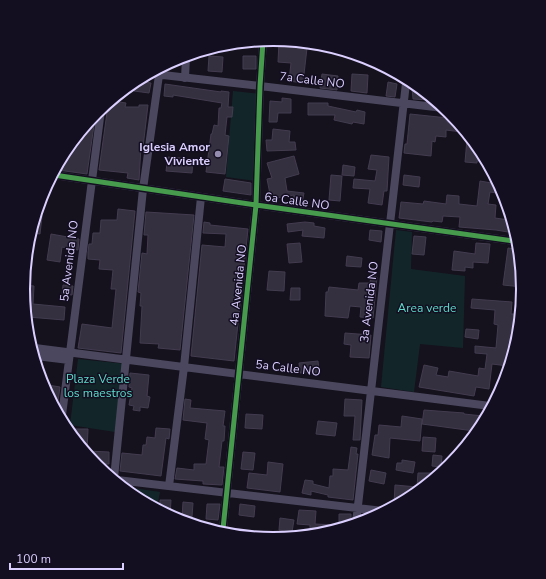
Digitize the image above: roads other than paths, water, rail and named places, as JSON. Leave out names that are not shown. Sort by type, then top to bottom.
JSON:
[{"type":"street","name":"4a Avenida NO","points":[[223,527],[256,205],[263,47]]},
{"type":"street","points":[[185,78],[186,63]]},
{"type":"street","name":"7a Calle NO","points":[[159,75],[433,107]]},
{"type":"street","points":[[114,473],[156,77]]},
{"type":"street","name":"3a Avenida NO","points":[[356,518],[406,86]]},
{"type":"street","name":"5a Avenida NO","points":[[62,409],[70,356],[100,119]]},
{"type":"street","name":"6a Calle NO","points":[[59,176],[511,241]]},
{"type":"street","points":[[169,486],[184,367],[201,197]]},
{"type":"street","name":"5a Calle NO","points":[[37,349],[70,356]]},
{"type":"street","name":"5a Calle NO","points":[[39,356],[70,356],[126,360],[486,406]]},
{"type":"street","points":[[124,481],[374,510]]},
{"type":"place","name":"Iglesia Amor Viviente","points":[[218,154]]},
{"type":"park label","name":"Area verde","points":[[427,308]]},
{"type":"park label","name":"Plaza Verde los maestros","points":[[98,386]]}]
